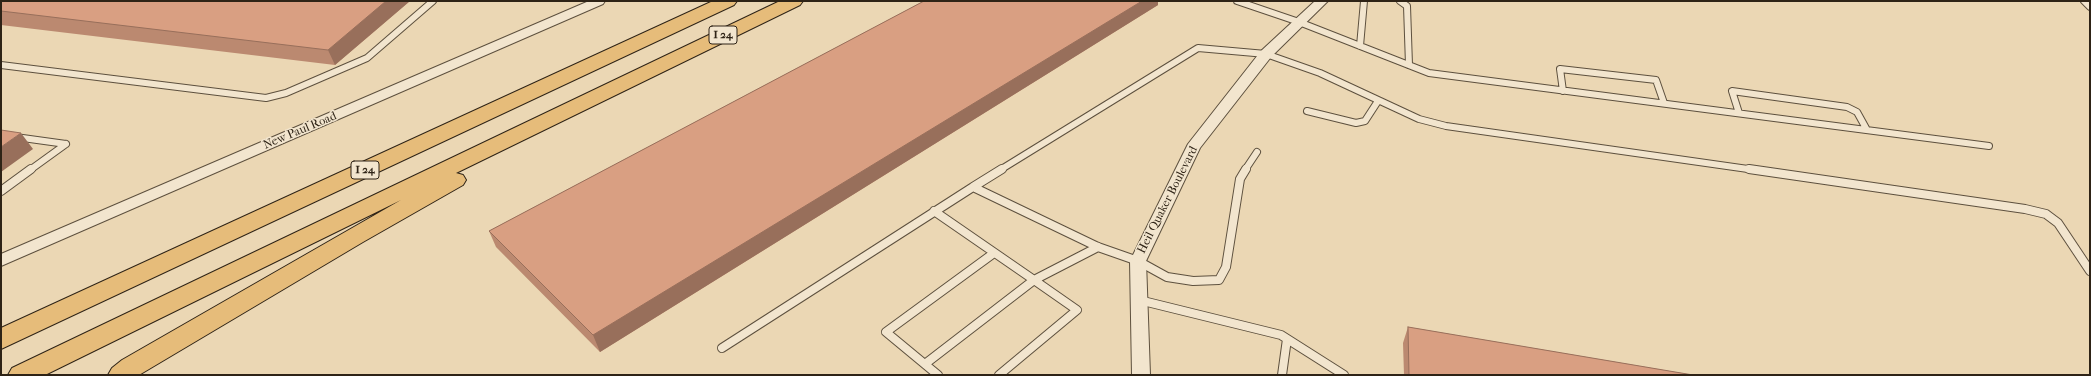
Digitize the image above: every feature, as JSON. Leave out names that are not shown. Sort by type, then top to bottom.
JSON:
[{"type":"highway","name":"I 24","points":[[1,339],[728,1]]},
{"type":"highway","name":"I 24","points":[[21,375],[794,1]]},
{"type":"highway","points":[[121,375],[131,367],[355,236],[652,70]]},
{"type":"street","name":"New Paul Road","points":[[1,260],[599,1]]},
{"type":"street","name":"Heil Quaker Boulevard","points":[[1141,375],[1138,261],[1193,147],[1266,54],[1322,1]]},
{"type":"lane","points":[[1,65],[266,98],[286,93],[367,58],[433,1]]},
{"type":"lane","points":[[1237,1],[1299,22],[1429,73],[1989,146]]},
{"type":"lane","points":[[1360,46],[1364,1]]},
{"type":"lane","points":[[1400,1],[1407,6],[1409,65]]},
{"type":"lane","points":[[2084,1],[2090,7]]},
{"type":"lane","points":[[722,348],[972,187],[1198,48],[1266,54],[1320,73],[1419,119],[1446,126],[2017,208],[2046,214],[2058,223],[2090,271]]},
{"type":"lane","points":[[1563,91],[1560,68],[1656,80],[1664,104]]},
{"type":"lane","points":[[1739,113],[1732,92],[1847,107],[1857,112],[1867,130]]},
{"type":"lane","points":[[1307,111],[1356,124],[1366,121],[1378,101]]},
{"type":"lane","points":[[1,135],[66,144],[1,191]]},
{"type":"lane","points":[[972,187],[1098,247],[1138,261],[1167,277],[1193,281],[1218,280],[1226,267],[1240,179],[1257,152]]},
{"type":"lane","points":[[934,211],[1077,310],[999,375]]},
{"type":"lane","points":[[925,364],[1034,280],[1098,247]]},
{"type":"lane","points":[[938,375],[886,332],[994,253]]},
{"type":"lane","points":[[1139,300],[1280,335],[1344,375]]},
{"type":"lane","points":[[1282,375],[1287,339]]},
{"type":"building","points":[[1,1],[386,1],[328,50],[1,11]]},
{"type":"building","points":[[924,1],[1142,1],[593,335],[489,231]]},
{"type":"building","points":[[1,130],[21,133],[1,147]]},
{"type":"building","points":[[1408,327],[1693,375],[1409,375]]}]
